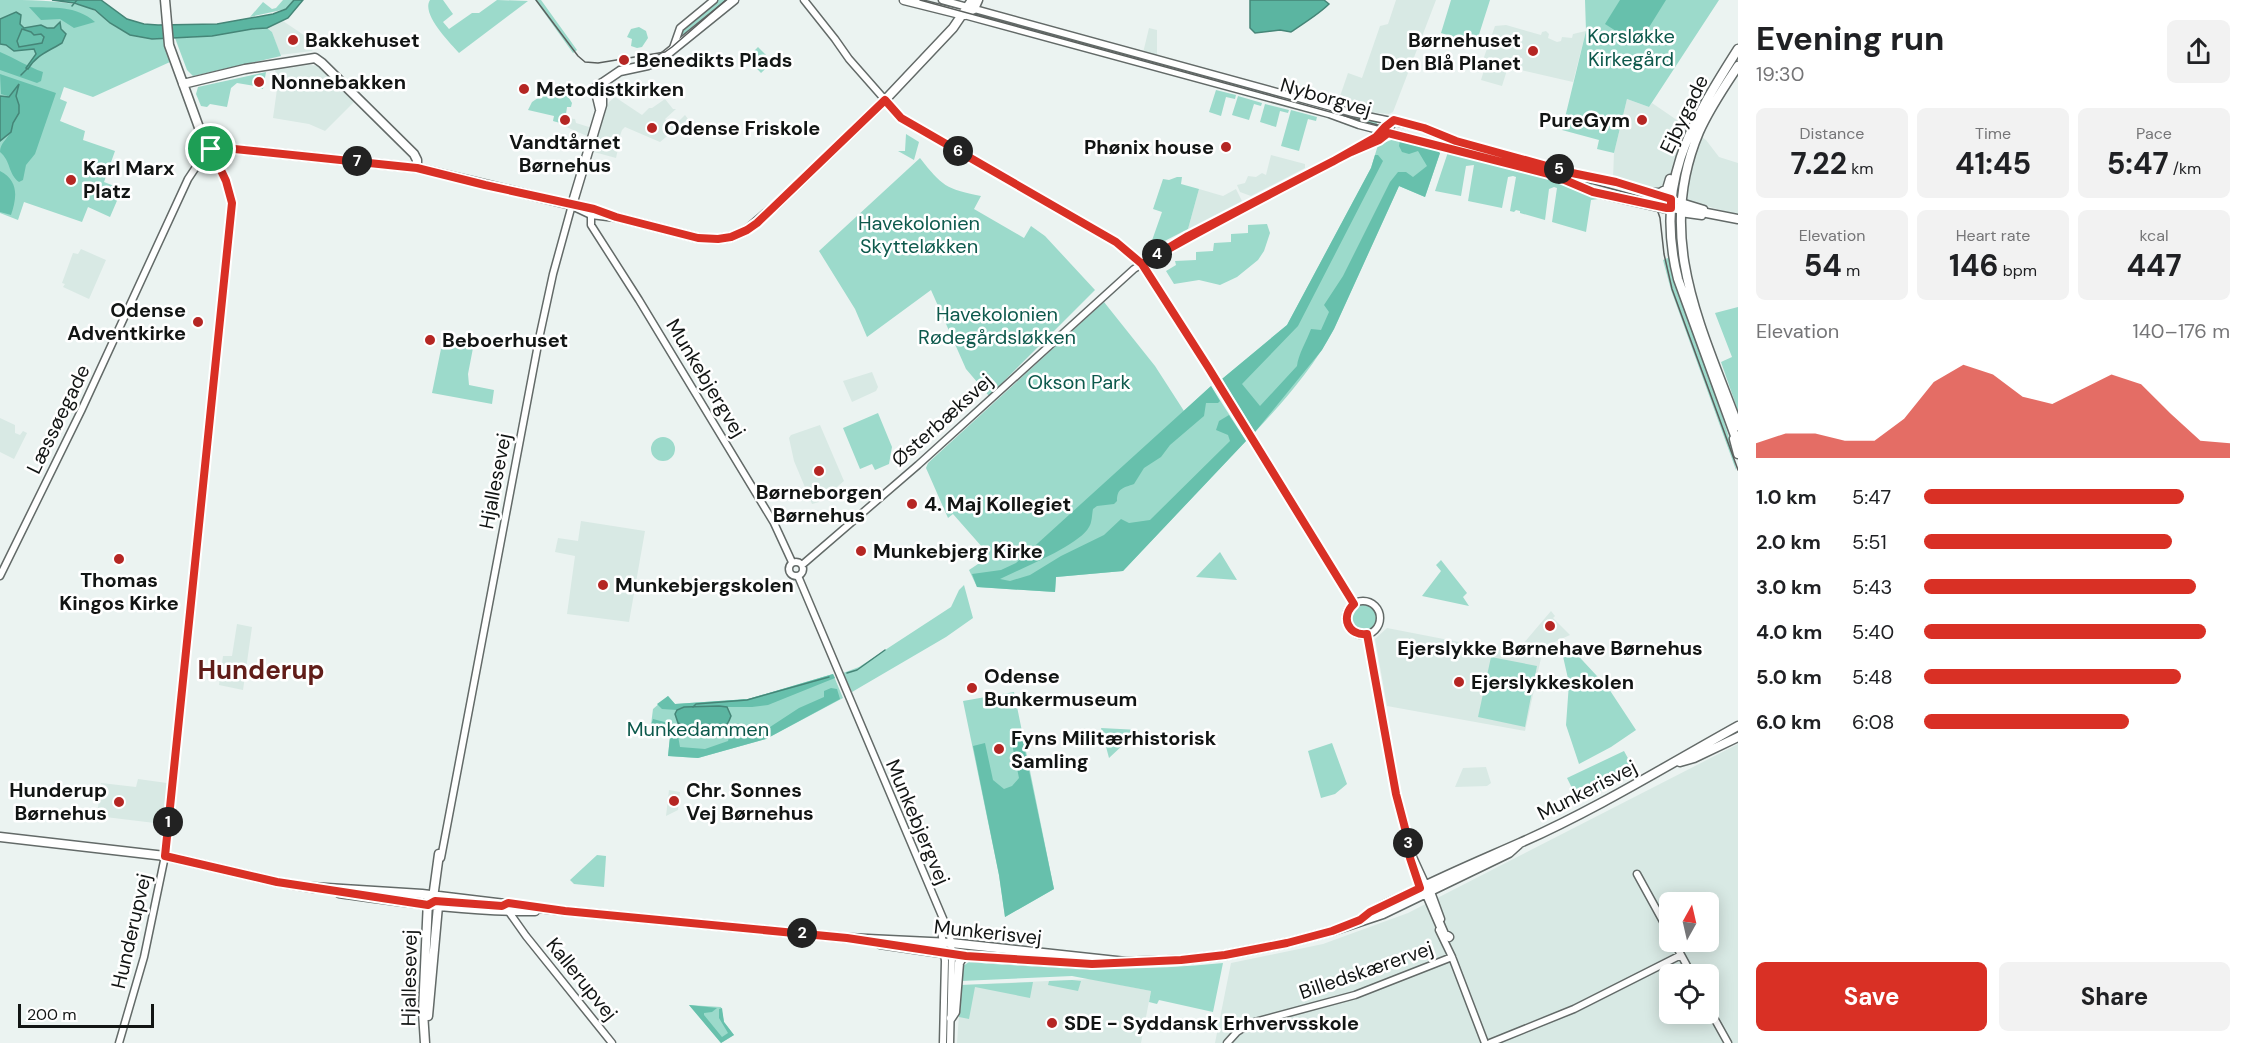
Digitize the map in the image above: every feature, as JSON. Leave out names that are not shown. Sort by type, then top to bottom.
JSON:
[{"type":"main road","name":"Hunderupvej","points":[[165,0],[169,41],[211,149]]},
{"type":"main road","points":[[670,53],[734,0]]},
{"type":"main road","name":"Nyborgvej","points":[[904,0],[970,8]]},
{"type":"main road","points":[[572,205],[591,214],[616,217],[708,239],[731,237],[747,230],[885,100],[978,0]]},
{"type":"main road","name":"Ejbygade","points":[[1676,207],[1682,151],[1699,111],[1738,49]]},
{"type":"main road","name":"Hjallesevej","points":[[572,205],[600,109],[599,85],[620,71],[648,65],[670,53]]},
{"type":"main road","points":[[185,83],[245,69],[315,58],[414,154],[417,168]]},
{"type":"main road","name":"Ejbygade","points":[[1676,207],[1699,132],[1715,101],[1738,66]]},
{"type":"main road","points":[[211,149],[225,148],[417,168],[601,211],[616,217]]},
{"type":"main road","points":[[1653,193],[1660,193],[1667,189],[1674,161],[1682,151]]},
{"type":"main road","points":[[1593,192],[1738,221]]},
{"type":"main road","points":[[1676,207],[1681,250],[1690,292],[1735,428],[1738,444]]},
{"type":"main road","points":[[1676,207],[1671,244],[1678,279],[1735,428],[1738,454]]},
{"type":"main road","name":"Munkerisvej","points":[[847,938],[905,947],[948,949],[963,956],[1070,963],[1181,960],[1257,950],[1332,931],[1383,914],[1480,860],[1519,844],[1671,765],[1738,726]]},
{"type":"main road","points":[[1720,746],[1738,732]]},
{"type":"main road","name":"Munkerisvej","points":[[1671,765],[1694,758],[1738,737]]},
{"type":"main road","points":[[0,837],[165,856],[266,880],[366,897],[373,894],[433,900]]},
{"type":"main road","name":"Munkerisvej","points":[[1360,920],[1370,912],[1509,853],[1519,844]]},
{"type":"main road","points":[[1411,853],[1444,934],[1449,937]]},
{"type":"main road","points":[[433,900],[439,854]]},
{"type":"main road","points":[[311,887],[372,889],[433,900]]},
{"type":"main road","name":"Hjallesevej","points":[[433,900],[433,960],[425,1043],[423,1012],[433,900]]},
{"type":"main road","name":"Munkerisvej","points":[[433,900],[948,949],[1010,954],[1022,951],[1126,962]]},
{"type":"main road","name":"Munkerisvej","points":[[509,908],[521,911],[565,911]]},
{"type":"main road","points":[[951,1018],[955,1012],[959,963],[963,956]]},
{"type":"street","points":[[670,53],[680,28],[714,0]]},
{"type":"street","points":[[804,0],[849,59],[901,118],[1116,242],[1142,264],[1354,604]]},
{"type":"street","name":"Nyborgvej","points":[[942,0],[1385,132],[1553,175],[1593,192]]},
{"type":"street","name":"Nyborgvej","points":[[970,8],[1353,113],[1424,128],[1467,144],[1653,193],[1676,207]]},
{"type":"street","name":"Østerbæksvej","points":[[802,565],[918,465],[1111,288],[1142,264],[1188,236],[1351,152],[1385,132],[1394,120]]},
{"type":"street","name":"Læssøegade","points":[[0,576],[81,411],[188,179],[206,152],[211,149]]},
{"type":"street","name":"Hunderupvej","points":[[119,1043],[144,957],[165,856],[232,203],[226,181],[211,149]]},
{"type":"street","name":"Hjallesevej","points":[[433,900],[540,334],[553,274],[572,205]]},
{"type":"street","name":"Munkebjergvej","points":[[591,214],[591,225],[771,518],[792,562]]},
{"type":"street","points":[[792,562],[802,565],[802,572],[798,576],[793,576],[789,572],[789,565],[792,562]]},
{"type":"street","name":"Munkebjergvej","points":[[798,576],[939,914],[950,935],[943,1043]]},
{"type":"street","points":[[1362,601],[1374,605],[1379,612],[1378,626],[1367,634],[1355,633],[1348,624],[1347,613],[1354,604],[1362,601]]},
{"type":"street","points":[[1367,634],[1396,794],[1411,853]]},
{"type":"street","name":"Hjallesevej","points":[[439,854],[442,843]]},
{"type":"street","points":[[1637,874],[1659,914]]},
{"type":"street","points":[[1426,890],[1485,1043]]},
{"type":"street","name":"Kallerupvej","points":[[509,908],[526,936],[612,1043]]},
{"type":"street","name":"Kallerupvej","points":[[521,911],[520,922],[526,936]]},
{"type":"street","points":[[1449,937],[1451,955]]},
{"type":"street","name":"Munkebjergvej","points":[[948,949],[950,1043]]},
{"type":"street","points":[[1679,952],[1686,964]]},
{"type":"street","name":"Billedskærervej","points":[[1227,1043],[1237,1032],[1251,1023],[1355,995],[1451,955]]},
{"type":"street","points":[[1490,1043],[1602,996],[1681,955]]},
{"type":"street","points":[[1717,1024],[1728,1043]]},
{"type":"shaded area","points":[[52,0],[101,0],[127,19],[158,25],[217,24],[273,14],[286,9],[294,0],[303,0],[288,18],[267,28],[212,36],[152,39],[130,35],[110,23],[95,10],[74,3]]},
{"type":"shaded area","points":[[1250,0],[1324,0],[1329,4],[1291,32],[1280,30],[1255,33],[1250,28]]},
{"type":"shaded area","points":[[1396,0],[1436,0],[1393,112],[1389,114],[1358,111],[1337,105],[1348,73],[1362,78],[1380,26],[1388,24]]},
{"type":"shaded area","points":[[1620,0],[1666,0],[1638,45],[1605,24]]},
{"type":"shaded area","points":[[29,7],[72,10],[95,22],[74,28],[60,19],[41,20]]},
{"type":"shaded area","points":[[16,12],[21,15],[20,24],[24,28],[41,25],[54,28],[60,22],[61,29],[66,34],[62,43],[39,57],[28,69],[26,68],[36,54],[34,49],[14,51],[0,44],[0,19]],"holes":[[[22,29],[34,35],[41,34],[44,37],[42,43],[19,47],[17,41]]]},
{"type":"shaded area","name":"Bakkehuset","points":[[283,21],[317,44],[312,51],[280,55],[272,32],[267,28]]},
{"type":"shaded area","name":"Børnehuset Den Blå Planet","points":[[1506,25],[1541,35],[1546,31],[1549,34],[1548,38],[1557,42],[1561,41],[1562,37],[1572,38],[1573,34],[1586,31],[1573,82],[1508,67],[1502,86],[1481,80],[1486,64],[1483,60],[1495,26]]},
{"type":"shaded area","points":[[1149,28],[1157,30],[1157,57],[1143,53]]},
{"type":"shaded area","points":[[22,29],[41,34],[44,37],[42,43],[19,47],[17,41]]},
{"type":"shaded area","points":[[0,52],[43,72],[41,81],[37,83],[0,70]]},
{"type":"shaded area","points":[[309,65],[319,66],[354,102],[325,131],[309,124],[273,118],[278,82],[275,70]]},
{"type":"shaded area","points":[[0,74],[56,93],[35,154],[26,165],[23,180],[19,182],[0,152],[1,146],[11,131],[19,106],[17,99],[1,94]]},
{"type":"shaded area","points":[[19,84],[16,96],[19,113],[11,132],[0,141],[0,96],[9,97]]},
{"type":"shaded area","name":"Odense Friskole","points":[[615,97],[642,115],[665,99],[673,109],[676,109],[665,119],[670,125],[676,121],[677,123],[685,115],[688,119],[660,142],[625,127],[616,147],[618,149],[616,158],[594,152],[601,119],[609,102]]},
{"type":"shaded area","points":[[1627,99],[1649,107],[1652,103],[1706,140],[1719,157],[1738,163],[1738,215],[1613,179],[1614,153]]},
{"type":"shaded area","name":"Vandtårnet Børnehus","points":[[557,105],[567,107],[566,118],[575,119],[576,123],[589,127],[587,136],[553,121]]},
{"type":"shaded area","points":[[1400,141],[1437,150],[1440,153],[1425,197],[1399,186],[1334,329],[1322,350],[1255,432],[1222,379],[1287,325],[1371,168],[1375,155],[1378,155],[1383,161],[1298,326],[1242,384],[1260,406],[1297,366],[1311,329],[1321,330],[1329,312],[1324,305],[1343,276],[1390,182],[1398,172],[1406,172],[1413,177],[1427,166],[1418,151],[1409,154],[1402,152],[1399,146]]},
{"type":"shaded area","points":[[1271,155],[1305,164],[1305,168],[1251,196],[1240,192],[1237,185],[1245,183],[1248,176],[1256,177],[1262,173],[1266,175]]},
{"type":"shaded area","points":[[0,171],[11,180],[15,190],[11,215],[0,212]]},
{"type":"shaded area","points":[[1199,189],[1223,196],[1236,189],[1242,201],[1188,229]]},
{"type":"shaded area","points":[[81,249],[106,260],[89,299],[63,287],[65,284],[62,283],[73,253],[78,254]]},
{"type":"shaded area","points":[[872,372],[878,387],[876,391],[852,402],[843,381]]},
{"type":"shaded area","points":[[1211,386],[1220,401],[1206,403],[1204,416],[1170,445],[1161,457],[1144,468],[1134,484],[1119,491],[1114,504],[1097,506],[1093,509],[1090,525],[1083,534],[1062,549],[1000,579],[1010,581],[1030,575],[1061,556],[1104,535],[1121,519],[1129,523],[1150,520],[1230,441],[1228,435],[1216,430],[1219,421],[1229,415],[1246,441],[1123,571],[1056,577],[1055,592],[977,587],[972,574],[1001,570],[1016,563]]},
{"type":"shaded area","points":[[0,418],[15,425],[15,433],[20,435],[23,431],[27,433],[14,459],[0,452]]},
{"type":"shaded area","name":"Børneborgen Børnehus","points":[[820,425],[844,481],[819,502],[812,504],[794,461],[789,438],[791,435]]},
{"type":"shaded area","name":"Munkebjergskolen","points":[[581,521],[645,531],[629,622],[567,614],[575,556],[555,552],[558,538],[578,541]]},
{"type":"shaded area","name":"Ejerslykke Børnehave Børnehus","points":[[1551,611],[1555,616],[1553,618],[1570,635],[1548,645],[1523,644]]},
{"type":"shaded area","points":[[237,624],[252,627],[243,690],[219,685],[223,656],[232,656]]},
{"type":"shaded area","name":"Ejerslykkeskolen","points":[[1387,628],[1541,658],[1525,731],[1387,706],[1375,639]]},
{"type":"shaded area","points":[[833,674],[835,678],[768,705],[684,707],[677,710],[662,709],[657,704],[668,696],[675,704],[748,699]]},
{"type":"shaded area","points":[[831,688],[837,689],[840,699],[766,739],[698,758],[668,756],[671,727],[651,725],[653,719],[676,725],[680,747],[705,749],[728,741],[731,729],[734,727],[756,735],[761,733],[799,708],[824,697],[824,691]]},
{"type":"shaded area","name":"Munkedammen","points":[[684,707],[727,707],[731,716],[721,731],[715,734],[702,733],[678,723],[675,714],[677,710]]},
{"type":"shaded area","points":[[1022,737],[1054,889],[1005,917],[999,875],[973,746],[985,743],[993,780],[1004,789],[1012,786],[1019,778],[1011,739]]},
{"type":"shaded area","points":[[1738,744],[1738,1043],[1215,1043],[1231,963],[1323,944],[1408,913]]},
{"type":"shaded area","points":[[1486,767],[1491,783],[1487,786],[1455,787],[1463,768]]},
{"type":"shaded area","points":[[138,779],[167,783],[163,824],[97,816],[101,783],[136,787]]},
{"type":"shaded area","name":"Chr. Sonnes Vej Børnehus","points":[[669,790],[680,792],[678,810],[666,816]]},
{"type":"shaded area","name":"SDE - Syddansk Erhvervsskole","points":[[1091,979],[1151,991],[1141,1043],[957,1043],[961,985]]},
{"type":"shaded area","points":[[689,1005],[717,1008],[704,1015],[722,1037],[728,1033],[719,1018],[719,1009],[722,1008],[724,1022],[734,1035],[721,1043]]},
{"type":"green space","points":[[0,0],[53,1],[84,6],[129,34],[163,38],[170,62],[93,97],[64,87],[60,99],[67,102],[60,121],[85,131],[83,140],[115,151],[104,182],[122,189],[110,217],[88,207],[82,222],[24,202],[18,220],[0,213]]},
{"type":"green space","points":[[283,0],[294,0],[286,9],[250,17],[263,2],[272,9]]},
{"type":"green space","points":[[430,0],[443,0],[453,14],[443,22],[449,29],[472,13],[479,13],[497,0],[528,1],[459,53],[443,35],[429,13]]},
{"type":"green space","points":[[535,0],[541,0],[577,50],[573,53]]},
{"type":"green space","points":[[716,0],[731,0],[678,44],[681,29]]},
{"type":"green space","points":[[1451,0],[1490,0],[1476,44],[1441,33]]},
{"type":"green space","name":"Korsløkke Kirkegård","points":[[1585,0],[1719,0],[1649,107],[1627,99],[1614,153],[1597,149],[1599,140],[1562,130],[1586,31]]},
{"type":"green space","points":[[982,12],[1175,66],[1173,70],[979,17]]},
{"type":"green space","points":[[639,27],[646,31],[648,38],[642,47],[637,48],[631,46],[632,39],[627,37],[631,29]]},
{"type":"green space","points":[[267,28],[272,32],[281,56],[193,76],[187,70],[175,38],[198,37]]},
{"type":"green space","points":[[758,47],[773,62],[761,73],[747,58]]},
{"type":"green space","points":[[1193,70],[1378,121],[1376,126],[1192,75]]},
{"type":"green space","points":[[266,72],[263,89],[237,83],[231,88],[227,107],[210,104],[207,107],[201,106],[196,94],[198,87]]},
{"type":"green space","points":[[560,83],[572,103],[571,107],[567,107],[564,124],[553,121],[554,116],[528,110],[532,102]]},
{"type":"green space","points":[[1216,90],[1236,95],[1235,99],[1226,97],[1221,116],[1209,112]]},
{"type":"green space","points":[[1238,96],[1262,103],[1261,106],[1254,104],[1249,120],[1232,115]]},
{"type":"green space","points":[[1265,104],[1289,110],[1288,113],[1280,111],[1276,127],[1260,122]]},
{"type":"green space","points":[[1291,110],[1317,117],[1316,121],[1308,119],[1299,151],[1281,146]]},
{"type":"green space","points":[[906,134],[919,142],[914,160],[898,151],[905,151]]},
{"type":"green space","points":[[1434,134],[1594,178],[1591,188],[1432,143]]},
{"type":"green space","points":[[1394,139],[1437,150],[1440,153],[1425,197],[1399,186],[1326,343],[1298,383],[1255,432],[1222,379],[1287,325],[1371,168],[1378,145]]},
{"type":"green space","points":[[1448,152],[1553,178],[1598,199],[1591,200],[1586,232],[1552,222],[1557,188],[1554,187],[1549,189],[1545,220],[1520,213],[1520,211],[1510,211],[1516,177],[1513,176],[1508,177],[1502,208],[1468,201],[1474,165],[1466,166],[1461,196],[1435,191]]},
{"type":"green space","name":"Havekolonien Skytteløkken","points":[[920,158],[946,185],[981,196],[974,209],[1024,238],[1031,226],[1045,236],[1095,290],[989,396],[966,369],[931,290],[867,337],[855,309],[819,251]]},
{"type":"green space","points":[[1182,177],[1181,184],[1199,189],[1188,229],[1149,249],[1162,212],[1153,209],[1163,179],[1169,180]]},
{"type":"green space","points":[[1267,224],[1270,233],[1264,251],[1258,260],[1237,277],[1220,285],[1199,280],[1174,284],[1166,271],[1176,265],[1175,261],[1196,260],[1196,252],[1213,251],[1214,243],[1231,242],[1231,234],[1248,233],[1248,225]]},
{"type":"green space","points":[[1670,257],[1681,297],[1730,441],[1736,470],[1671,290],[1663,260]]},
{"type":"green space","name":"Okson Park","points":[[1104,302],[1155,366],[1184,411],[1211,386],[1246,441],[1123,571],[1056,577],[1055,592],[977,587],[969,570],[990,556],[953,514],[948,518],[926,468],[928,463]]},
{"type":"green space","points":[[1738,307],[1738,411],[1721,362],[1732,357],[1715,313]]},
{"type":"green space","points":[[464,337],[512,344],[511,348],[480,343],[473,348],[468,374],[469,385],[494,390],[492,404],[432,393],[443,339],[460,342]]},
{"type":"green space","points":[[878,413],[892,447],[889,464],[875,470],[872,464],[860,469],[843,428]]},
{"type":"green space","points":[[663,437],[671,441],[675,449],[671,457],[663,461],[655,457],[651,449],[655,441]]},
{"type":"green space","points":[[1220,552],[1237,580],[1196,577],[1218,554]]},
{"type":"green space","points":[[1441,560],[1467,593],[1463,597],[1469,606],[1422,596],[1441,571],[1436,565]]},
{"type":"green space","points":[[964,585],[973,618],[946,637],[852,692],[843,673],[859,667],[951,607]]},
{"type":"green space","points":[[1364,605],[1373,609],[1377,618],[1373,627],[1364,631],[1355,627],[1351,618],[1355,609]]},
{"type":"green space","points":[[1571,648],[1609,689],[1636,730],[1579,764],[1566,725],[1569,683],[1562,652]]},
{"type":"green space","points":[[1491,657],[1537,666],[1525,727],[1478,717]]},
{"type":"green space","name":"Munkedammen","points":[[833,674],[843,698],[766,739],[698,758],[668,756],[671,727],[651,725],[653,709],[668,696],[675,704],[748,699]]},
{"type":"green space","points":[[1014,692],[1054,889],[1005,917],[999,875],[963,701]]},
{"type":"green space","points":[[1101,728],[1139,730],[1109,758]]},
{"type":"green space","points":[[1332,743],[1347,784],[1335,794],[1321,798],[1308,751]]},
{"type":"green space","points":[[1624,751],[1636,773],[1579,802],[1567,778]]},
{"type":"green space","points":[[597,855],[606,856],[604,887],[574,884],[570,880]]},
{"type":"green space","points":[[969,962],[1096,969],[1159,968],[1223,963],[1213,1012],[1159,1000],[1157,1004],[1149,1002],[1151,991],[1072,976],[961,981],[963,966]]},
{"type":"green space","points":[[1049,981],[1081,981],[1078,991],[1048,985]]},
{"type":"green space","points":[[1033,982],[1030,998],[975,987],[969,1019],[959,1017],[961,985]]},
{"type":"green space","points":[[689,1005],[721,1007],[724,1022],[734,1035],[721,1043]]},
{"type":"waterway","points":[[72,6],[77,0]]},
{"type":"waterway","points":[[21,75],[27,69]]},
{"type":"waterway","points":[[847,673],[857,670],[885,650]]},
{"type":"waterway","points":[[693,707],[696,704],[747,700],[829,677]]},
{"type":"tram line","points":[[536,0],[578,56],[585,62],[598,63],[665,52],[726,0]]},
{"type":"tram line","points":[[920,0],[1649,199],[1656,206],[1660,218],[1664,254],[1672,289],[1738,470]]},
{"type":"place","name":"Bakkehuset","points":[[293,40]]},
{"type":"place","name":"Børnehuset Den Blå Planet","points":[[1533,51]]},
{"type":"place","name":"Benedikts Plads","points":[[624,60]]},
{"type":"place","name":"Nonnebakken","points":[[259,82]]},
{"type":"place","name":"Metodistkirken","points":[[524,89]]},
{"type":"place","name":"Vandtårnet Børnehus","points":[[565,120]]},
{"type":"place","name":"PureGym","points":[[1642,120]]},
{"type":"place","name":"Odense Friskole","points":[[652,128]]},
{"type":"place","name":"Phønix house","points":[[1226,147]]},
{"type":"place","name":"Karl Marx Platz","points":[[71,180]]},
{"type":"place","name":"Odense Adventkirke","points":[[198,322]]},
{"type":"place","name":"Beboerhuset","points":[[430,340]]},
{"type":"place","name":"Børneborgen Børnehus","points":[[819,471]]},
{"type":"place","name":"4. Maj Kollegiet","points":[[912,504]]},
{"type":"place","name":"Munkebjerg Kirke","points":[[861,551]]},
{"type":"place","name":"Thomas Kingos Kirke","points":[[119,559]]},
{"type":"place","name":"Munkebjergskolen","points":[[603,585]]},
{"type":"place","name":"Ejerslykke Børnehave Børnehus","points":[[1550,626]]},
{"type":"place","name":"Ejerslykkeskolen","points":[[1459,682]]},
{"type":"place","name":"Odense Bunkermuseum","points":[[972,688]]},
{"type":"place","name":"Fyns Militærhistorisk Samling","points":[[999,749]]},
{"type":"place","name":"Chr. Sonnes Vej Børnehus","points":[[674,801]]},
{"type":"place","name":"Hunderup Børnehus","points":[[119,802]]},
{"type":"place","name":"SDE - Syddansk Erhvervsskole","points":[[1052,1023]]},
{"type":"district","name":"Hunderup","points":[[261,670]]},
{"type":"route","points":[[211,149],[218,147],[417,168],[594,209],[698,238],[718,239],[731,237],[757,223],[885,100],[901,118],[1116,242],[1142,264],[1149,259],[1188,236],[1332,162],[1351,152],[1376,137],[1394,120],[1424,128],[1456,141],[1572,173],[1598,177],[1671,199],[1671,208],[1593,192],[1553,175],[1388,133],[1379,140],[1351,152],[1188,236],[1142,264],[1354,604],[1346,617],[1349,628],[1355,633],[1367,634],[1396,794],[1411,851],[1410,858],[1420,888],[1370,912],[1360,920],[1332,931],[1257,950],[1181,960],[1092,964],[963,956],[847,938],[565,911],[508,903],[502,906],[435,901],[428,905],[337,893],[277,882],[165,856],[232,203],[230,191],[211,149]]},
{"type":"park label","name":"Havekolonien Rødegårdsløkken","points":[[997,326]]}]
